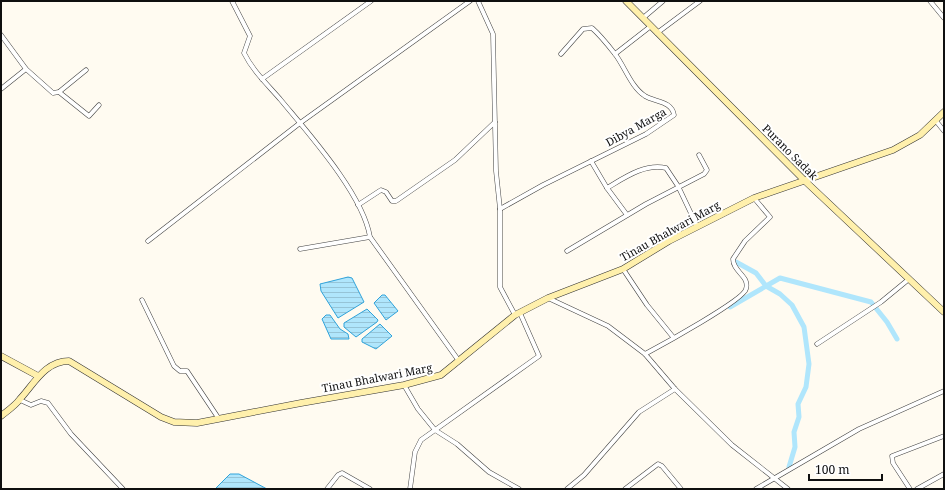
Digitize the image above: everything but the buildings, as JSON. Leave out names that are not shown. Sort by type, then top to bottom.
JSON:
[{"type":"street","points":[[232,1],[250,36],[244,53],[252,68],[300,123],[342,178],[368,223],[370,237],[459,361]]},
{"type":"street","points":[[262,79],[370,1]]},
{"type":"street","points":[[148,241],[300,123],[470,1]]},
{"type":"street","points":[[410,489],[418,443],[539,356],[518,314],[500,287],[500,209],[496,171],[493,34],[478,1]]},
{"type":"street","name":"Purano Sadak","points":[[626,1],[805,181],[944,312]]},
{"type":"street","points":[[644,18],[663,1]]},
{"type":"street","points":[[657,33],[700,1]]},
{"type":"street","points":[[930,1],[944,18]]},
{"type":"street","points":[[615,54],[651,26]]},
{"type":"street","name":"Dibya Marga","points":[[500,209],[646,134],[674,115],[670,107],[664,103],[645,96],[636,88],[615,54],[596,32],[588,27],[583,29],[561,54]]},
{"type":"street","points":[[1,35],[26,69],[56,94],[86,70]]},
{"type":"street","points":[[1,88],[26,69]]},
{"type":"street","points":[[59,92],[89,116],[99,105]]},
{"type":"street","name":"Tinau Bhalwari Marg","points":[[1,416],[20,400],[38,376],[56,363],[68,361],[135,402],[174,422],[197,424],[301,402],[404,385],[441,375],[518,314],[548,298],[623,269],[697,226],[754,198],[893,150],[920,135],[944,112]]},
{"type":"street","points":[[936,121],[944,131]]},
{"type":"street","points":[[358,204],[381,190],[386,192],[392,201],[396,201],[455,160],[495,122]]},
{"type":"street","points":[[567,251],[678,186],[704,174],[707,170],[699,155]]},
{"type":"street","points":[[591,161],[607,188],[627,215]]},
{"type":"street","points":[[607,188],[634,172],[661,167],[669,170],[697,226]]},
{"type":"street","points":[[645,354],[715,314],[746,291],[746,279],[734,266],[733,260],[745,241],[770,217],[754,198]]},
{"type":"street","points":[[300,249],[370,237]]},
{"type":"street","points":[[623,269],[647,305],[673,337]]},
{"type":"street","points":[[817,344],[881,302],[909,279]]},
{"type":"street","points":[[548,298],[608,326],[645,354],[675,389],[732,445],[772,478],[788,489]]},
{"type":"street","points":[[142,300],[174,366],[180,371],[188,371],[220,419]]},
{"type":"street","points":[[1,356],[38,376]]},
{"type":"street","points":[[404,385],[418,408],[435,430],[457,444],[489,472],[519,489]]},
{"type":"street","points":[[567,489],[584,475],[639,412],[675,389]]},
{"type":"street","points":[[756,489],[772,478],[859,430],[944,391]]},
{"type":"street","points":[[20,400],[31,405],[41,401],[48,403],[72,434],[123,489]]},
{"type":"street","points":[[910,489],[893,463],[892,456],[944,436]]},
{"type":"street","points":[[626,489],[658,464],[662,466],[681,489]]},
{"type":"street","points":[[327,489],[338,475],[342,473],[364,488],[370,489]]},
{"type":"street","points":[[917,489],[944,474]]},
{"type":"water","points":[[348,277],[352,278],[364,302],[338,318],[321,291],[320,284]]},
{"type":"water","points":[[382,295],[385,295],[398,311],[386,320],[374,303]]},
{"type":"water","points":[[367,309],[378,320],[356,337],[344,327],[344,323]]},
{"type":"water","points":[[326,315],[330,315],[340,329],[348,334],[349,339],[331,339],[322,319]]},
{"type":"water","points":[[380,324],[392,336],[376,349],[362,342],[362,339]]},
{"type":"water","points":[[230,474],[239,474],[267,489],[215,489]]},
{"type":"waterway","points":[[736,262],[756,273],[766,286],[780,294],[792,305],[804,327],[809,364],[806,387],[798,404],[799,417],[794,432],[795,447],[789,467]]},
{"type":"waterway","points":[[730,307],[780,278],[871,302],[887,322],[897,339]]}]
